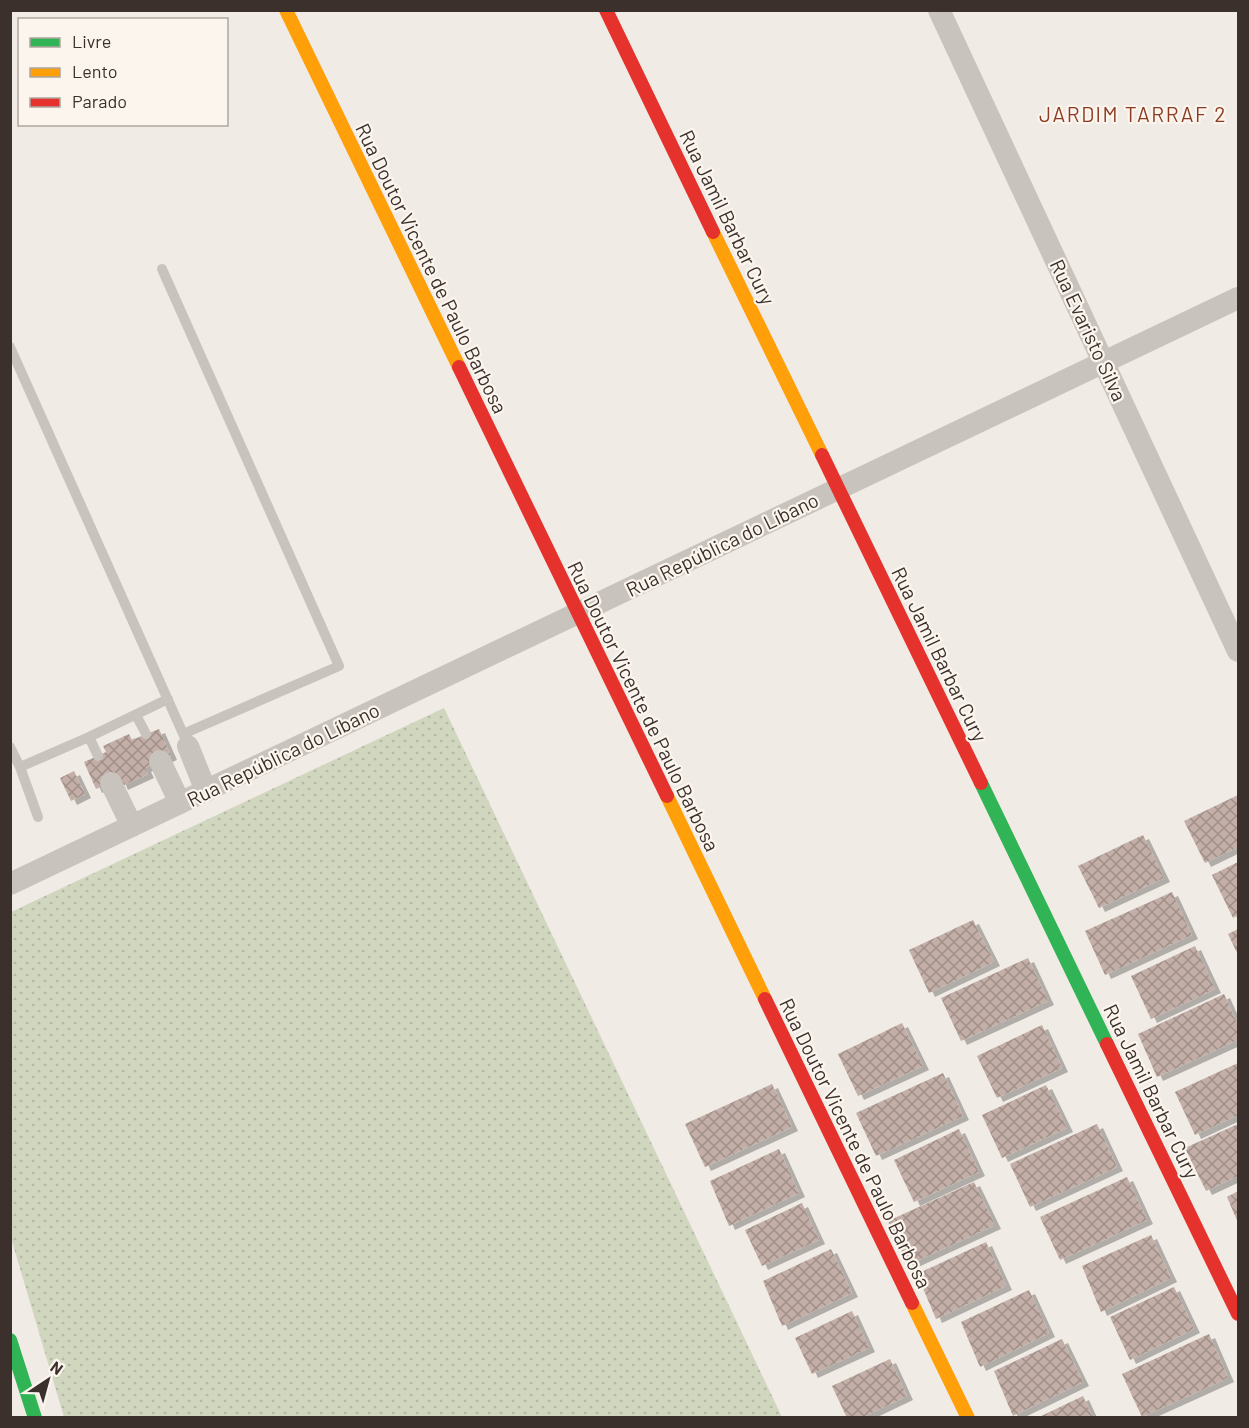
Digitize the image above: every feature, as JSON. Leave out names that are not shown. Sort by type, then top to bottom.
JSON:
[{"type":"street","name":"Rua Doutor Vicente de Paulo Barbosa","points":[[286,10],[968,1418]]},
{"type":"street","name":"Rua Jamil Barbar Cury","points":[[606,10],[1239,1314]]},
{"type":"street","name":"Rua Evaristo Silva","points":[[939,10],[1239,651]]},
{"type":"street","name":"Rua República do Líbano","points":[[10,884],[1239,298]]},
{"type":"street","points":[[186,740],[206,791]]},
{"type":"street","points":[[160,761],[180,803]]},
{"type":"street","points":[[111,783],[132,826]]},
{"type":"street","points":[[10,1340],[35,1418]]},
{"type":"lane","points":[[10,347],[186,740],[339,666],[162,268]]},
{"type":"lane","points":[[20,767],[168,699]]},
{"type":"lane","points":[[136,715],[146,734]]},
{"type":"lane","points":[[88,737],[98,756]]},
{"type":"lane","points":[[10,747],[20,767],[38,817]]},
{"type":"green space","points":[[444,708],[782,1417],[64,1417],[11,1238],[11,912]]},
{"type":"building","points":[[159,729],[171,756],[145,768],[148,774],[122,786],[119,779],[96,789],[84,762],[106,752],[103,746],[129,734],[132,740]]},
{"type":"building","points":[[74,771],[85,794],[71,801],[60,778]]},
{"type":"building","points":[[1238,795],[1238,847],[1205,863],[1184,821]]},
{"type":"building","points":[[1143,835],[1164,878],[1099,908],[1078,866]]},
{"type":"building","points":[[1238,862],[1238,915],[1233,918],[1212,875]]},
{"type":"building","points":[[1172,892],[1192,935],[1105,975],[1085,931]]},
{"type":"building","points":[[973,920],[994,962],[929,993],[909,950]]},
{"type":"building","points":[[1238,929],[1238,955],[1228,934]]},
{"type":"building","points":[[1195,946],[1215,989],[1151,1019],[1131,976]]},
{"type":"building","points":[[1028,958],[1048,1001],[961,1041],[941,998]]},
{"type":"building","points":[[1224,994],[1238,1025],[1238,1040],[1157,1077],[1138,1034]]},
{"type":"building","points":[[902,1023],[923,1066],[858,1096],[838,1054]]},
{"type":"building","points":[[1042,1025],[1062,1068],[997,1098],[977,1056]]},
{"type":"building","points":[[1238,1063],[1238,1115],[1195,1135],[1175,1092]]},
{"type":"building","points":[[943,1073],[963,1116],[876,1156],[856,1113]]},
{"type":"building","points":[[772,1084],[792,1127],[705,1167],[685,1124]]},
{"type":"building","points":[[1046,1085],[1067,1128],[1002,1158],[982,1115]]},
{"type":"building","points":[[1097,1124],[1117,1167],[1030,1207],[1010,1164]]},
{"type":"building","points":[[1238,1124],[1238,1176],[1206,1191],[1185,1148]]},
{"type":"building","points":[[959,1129],[979,1172],[914,1202],[894,1160]]},
{"type":"building","points":[[779,1149],[799,1193],[729,1226],[710,1181]]},
{"type":"building","points":[[1127,1177],[1147,1220],[1060,1260],[1040,1217]]},
{"type":"building","points":[[974,1182],[995,1225],[908,1265],[888,1221]]},
{"type":"building","points":[[1238,1191],[1238,1223],[1227,1197]]},
{"type":"building","points":[[802,1203],[819,1240],[762,1266],[745,1230]]},
{"type":"building","points":[[1151,1235],[1171,1278],[1101,1312],[1082,1266]]},
{"type":"building","points":[[986,1242],[1006,1286],[936,1319],[917,1274]]},
{"type":"building","points":[[831,1249],[852,1293],[782,1326],[763,1281]]},
{"type":"building","points":[[1174,1287],[1194,1329],[1130,1360],[1110,1317]]},
{"type":"building","points":[[1029,1290],[1049,1333],[980,1367],[961,1322]]},
{"type":"building","points":[[852,1311],[869,1348],[812,1374],[795,1338]]},
{"type":"building","points":[[1209,1334],[1228,1378],[1142,1417],[1122,1374]]},
{"type":"building","points":[[1062,1339],[1083,1382],[1013,1416],[994,1371]]},
{"type":"building","points":[[890,1359],[907,1396],[861,1418],[847,1418],[832,1386]]},
{"type":"building","points":[[1083,1396],[1093,1418],[1037,1418]]},
{"type":"traffic: fast","points":[[981,783],[1107,1044]]},
{"type":"traffic: fast","points":[[10,1340],[35,1418]]},
{"type":"traffic: slow","points":[[286,10],[459,367]]},
{"type":"traffic: slow","points":[[713,232],[822,455]]},
{"type":"traffic: slow","points":[[667,796],[765,999]]},
{"type":"traffic: slow","points":[[912,1303],[968,1418]]},
{"type":"traffic: jam","points":[[606,10],[713,232]]},
{"type":"traffic: jam","points":[[459,367],[667,796]]},
{"type":"traffic: jam","points":[[822,455],[981,783]]},
{"type":"traffic: jam","points":[[765,999],[912,1303]]},
{"type":"traffic: jam","points":[[1107,1044],[1238,1314]]},
{"type":"district","name":"JARDIM TARRAF 2","points":[[1133,113]]}]
